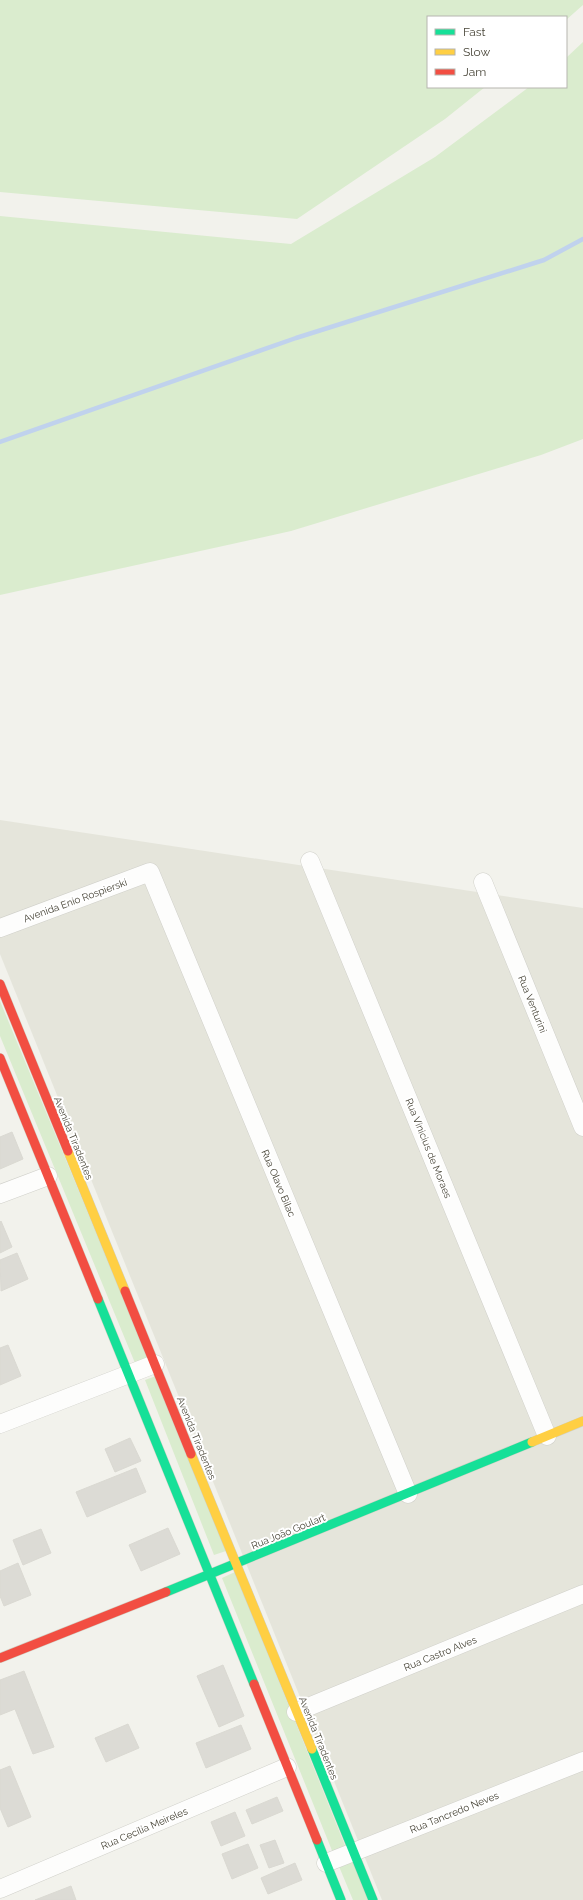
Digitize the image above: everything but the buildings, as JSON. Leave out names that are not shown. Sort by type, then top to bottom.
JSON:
[{"type":"street","name":"Rua Vinicius de Moraes","points":[[310,861],[547,1436]]},
{"type":"street","name":"Avenida Enio Rospierski","points":[[0,928],[150,872]]},
{"type":"street","name":"Rua Olavo Bilac","points":[[150,872],[408,1494]]},
{"type":"street","name":"Rua Venturini","points":[[483,882],[583,1127]]},
{"type":"street","name":"Avenida Tiradentes","points":[[0,984],[373,1900]]},
{"type":"street","points":[[0,1058],[341,1900]]},
{"type":"street","points":[[0,1194],[48,1176]]},
{"type":"street","points":[[0,1424],[155,1364]]},
{"type":"street","name":"Rua João Goulart","points":[[0,1658],[236,1564],[583,1421]]},
{"type":"street","name":"Rua Castro Alves","points":[[296,1712],[583,1594]]},
{"type":"street","name":"Rua Tancredo Neves","points":[[326,1863],[583,1761]]},
{"type":"street","name":"Rua Cecília Meireles","points":[[0,1889],[287,1767]]},
{"type":"shaded area","points":[[0,820],[583,908],[583,1900],[382,1900],[0,954]]},
{"type":"green space","points":[[0,0],[583,0],[583,5],[567,19],[567,16],[427,16],[427,88],[484,88],[445,119],[297,219],[0,192]]},
{"type":"green space","points":[[583,42],[583,439],[541,455],[291,531],[0,595],[0,216],[291,244],[435,157],[528,88],[567,88],[567,57]]},
{"type":"green space","points":[[0,1001],[148,1358],[135,1363],[0,1036]]},
{"type":"green space","points":[[156,1376],[226,1551],[214,1555],[145,1380]]},
{"type":"green space","points":[[235,1572],[346,1848],[333,1853],[222,1578]]},
{"type":"green space","points":[[353,1858],[370,1900],[353,1900],[338,1864]]},
{"type":"waterway","points":[[0,442],[296,338],[544,260],[583,239]]},
{"type":"traffic: fast","points":[[98,1299],[254,1684]]},
{"type":"traffic: fast","points":[[166,1592],[532,1442]]},
{"type":"traffic: fast","points":[[312,1749],[373,1900]]},
{"type":"traffic: fast","points":[[317,1840],[341,1900]]},
{"type":"traffic: slow","points":[[68,1151],[125,1291]]},
{"type":"traffic: slow","points":[[532,1442],[583,1421]]},
{"type":"traffic: slow","points":[[191,1454],[312,1749]]},
{"type":"traffic: jam","points":[[0,984],[68,1151]]},
{"type":"traffic: jam","points":[[0,1058],[98,1299]]},
{"type":"traffic: jam","points":[[125,1291],[191,1454]]},
{"type":"traffic: jam","points":[[0,1658],[166,1592]]},
{"type":"traffic: jam","points":[[254,1684],[317,1840]]}]
